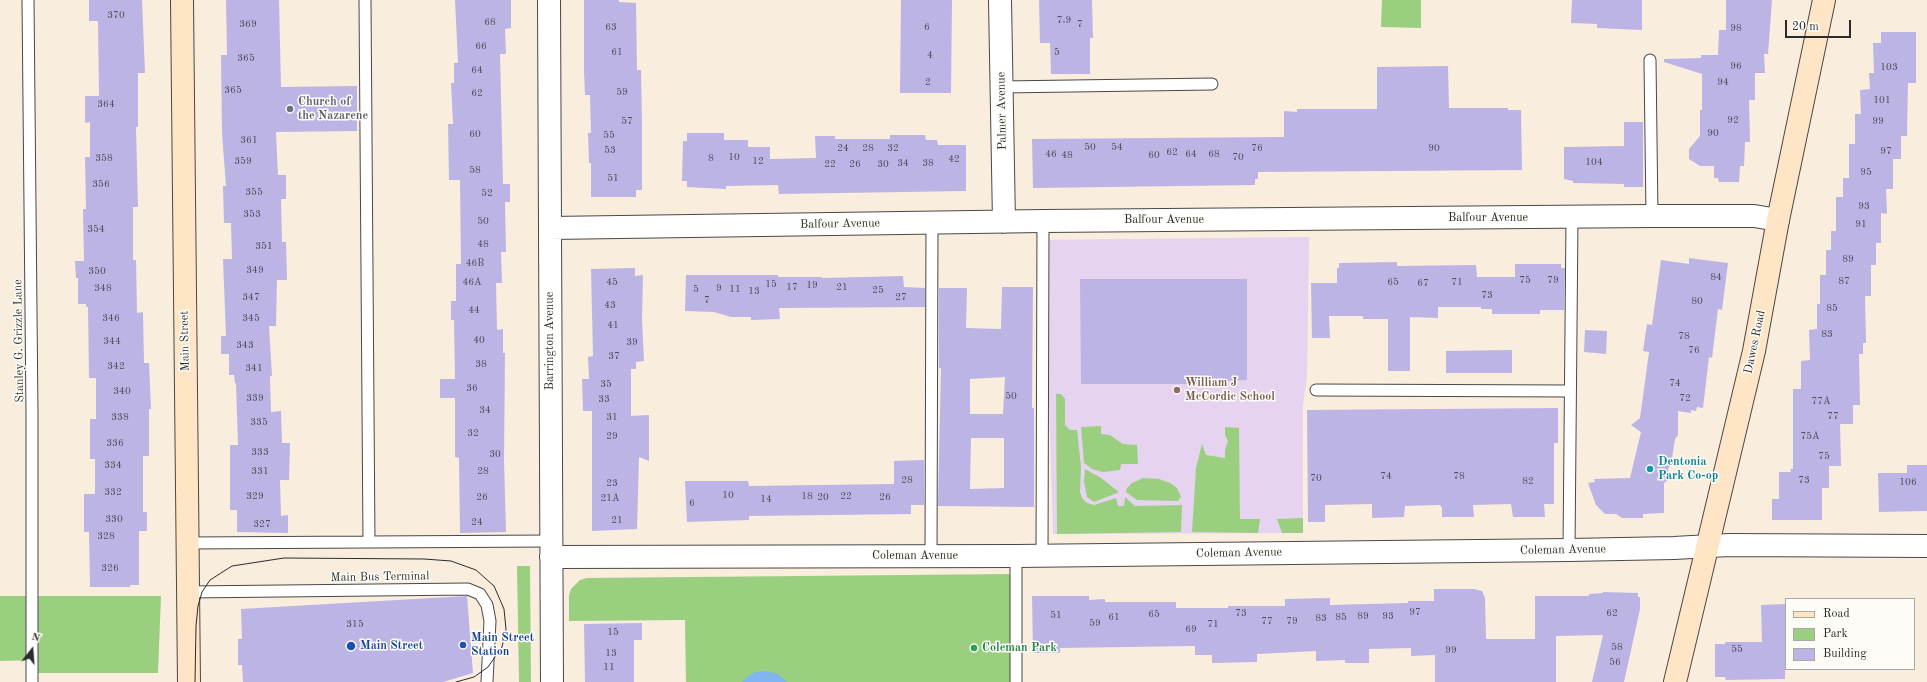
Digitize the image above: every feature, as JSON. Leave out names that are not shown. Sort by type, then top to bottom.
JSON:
[{"type":"street","name":"Main Street","points":[[182,0],[189,682]]},
{"type":"street","name":"Barrington Avenue","points":[[549,0],[552,682]]},
{"type":"street","name":"Palmer Avenue","points":[[1000,0],[1004,222]]},
{"type":"street","name":"Dawes Road","points":[[1675,682],[1706,545],[1754,351],[1778,220],[1824,0]]},
{"type":"street","name":"Balfour Avenue","points":[[550,228],[932,222],[1652,216],[1754,216],[1778,220]]},
{"type":"street","name":"Coleman Avenue","points":[[551,549],[931,556],[1016,556],[1568,550],[1674,548],[1706,545],[1927,546]]},
{"type":"lane","name":"Stanley G. Grizzle Lane","points":[[28,0],[32,413],[32,682]]},
{"type":"lane","points":[[365,0],[368,542]]},
{"type":"lane","points":[[1650,60],[1652,216]]},
{"type":"lane","points":[[1002,87],[1212,84]]},
{"type":"lane","points":[[1568,550],[1572,217]]},
{"type":"lane","points":[[1042,555],[1043,221]]},
{"type":"lane","points":[[931,556],[932,222]]},
{"type":"lane","points":[[1316,390],[1570,391]]},
{"type":"lane","points":[[187,543],[368,542],[551,549]]},
{"type":"lane","points":[[1016,556],[1016,682]]},
{"type":"lane","name":"Main Bus Terminal","points":[[188,592],[468,589],[480,594],[487,605],[490,621],[487,682]]},
{"type":"shaded area","name":"William J McCordic School","points":[[1309,237],[1307,376],[1303,405],[1303,533],[1053,534],[1044,240]]},
{"type":"green space","points":[[1382,0],[1421,0],[1421,28],[1381,27]]},
{"type":"green space","points":[[1056,394],[1061,394],[1065,399],[1065,425],[1070,430],[1077,430],[1081,466],[1080,492],[1082,498],[1087,503],[1094,505],[1116,498],[1118,506],[1124,506],[1125,497],[1135,506],[1182,505],[1181,532],[1057,534]]},
{"type":"green space","points":[[1101,426],[1101,434],[1110,435],[1123,444],[1137,445],[1138,464],[1121,464],[1120,470],[1103,472],[1092,469],[1084,463],[1081,427]]},
{"type":"green space","points":[[1225,427],[1239,428],[1240,519],[1260,519],[1258,533],[1192,532],[1196,468],[1202,444],[1206,455],[1225,458],[1225,450],[1228,441],[1225,435]]},
{"type":"green space","points":[[1085,469],[1101,478],[1119,492],[1094,502],[1087,497],[1084,481]]},
{"type":"green space","points":[[1143,478],[1159,479],[1170,483],[1177,488],[1181,497],[1178,501],[1137,500],[1126,492],[1127,488],[1132,483]]},
{"type":"green space","points":[[1303,518],[1303,533],[1282,533],[1277,519]]},
{"type":"green space","points":[[517,566],[530,566],[531,682],[519,682]]},
{"type":"green space","name":"Coleman Park","points":[[1011,574],[1011,682],[686,682],[685,620],[569,621],[569,595],[571,589],[580,580],[587,578]]},
{"type":"green space","points":[[0,596],[161,596],[158,673],[38,673],[38,660],[0,661]]},
{"type":"water","points":[[765,671],[778,674],[787,682],[742,682],[755,672]]},
{"type":"building","points":[[89,0],[142,0],[145,73],[138,73],[138,127],[136,127],[138,207],[133,207],[133,260],[136,260],[137,313],[143,312],[144,363],[149,363],[151,409],[149,409],[149,456],[143,456],[143,512],[147,512],[147,531],[139,531],[139,585],[130,585],[130,587],[90,587],[89,532],[84,532],[84,494],[95,494],[95,459],[90,459],[90,419],[96,419],[96,378],[89,378],[88,307],[86,307],[86,304],[78,304],[78,278],[76,278],[75,261],[84,261],[83,209],[86,209],[85,157],[90,157],[90,122],[85,123],[85,96],[99,96],[98,21],[89,21]]},
{"type":"building","points":[[226,0],[279,0],[281,87],[357,86],[357,131],[276,132],[278,175],[286,175],[286,199],[281,199],[282,242],[286,242],[287,280],[277,280],[276,326],[269,326],[272,376],[270,376],[271,412],[281,411],[282,443],[290,443],[289,480],[280,480],[281,516],[288,515],[288,533],[237,532],[237,510],[230,510],[230,445],[238,445],[236,383],[235,384],[234,375],[229,375],[229,354],[221,354],[221,336],[226,336],[223,259],[232,259],[231,223],[224,223],[223,186],[226,186],[222,133],[221,55],[227,55]]},
{"type":"building","points":[[455,0],[511,0],[511,28],[505,29],[506,54],[500,54],[503,184],[510,184],[510,202],[505,202],[506,252],[501,252],[502,283],[496,283],[497,330],[503,329],[503,353],[505,353],[504,460],[506,532],[460,533],[459,458],[455,457],[455,398],[440,398],[440,379],[455,379],[454,320],[451,320],[451,301],[456,301],[456,264],[461,264],[460,180],[449,180],[448,124],[453,124],[451,83],[454,83],[454,63],[458,63]]},
{"type":"building","points":[[584,0],[619,0],[619,2],[636,3],[637,70],[641,70],[642,190],[636,190],[636,197],[591,197],[591,163],[589,163],[588,133],[591,133],[590,95],[585,95]]},
{"type":"building","points":[[901,0],[952,0],[951,93],[900,93]]},
{"type":"building","points":[[1039,0],[1092,0],[1093,38],[1090,38],[1090,74],[1051,74],[1050,43],[1040,43]]},
{"type":"building","points":[[1572,0],[1642,0],[1642,30],[1597,28],[1597,24],[1571,23]]},
{"type":"building","points":[[1726,0],[1772,0],[1768,54],[1764,54],[1765,73],[1755,73],[1755,100],[1749,100],[1750,142],[1745,142],[1744,166],[1740,166],[1739,182],[1719,182],[1718,178],[1714,178],[1714,166],[1700,166],[1689,159],[1689,149],[1700,136],[1702,74],[1664,62],[1664,59],[1701,58],[1701,55],[1718,55],[1719,30],[1726,30]]},
{"type":"building","points":[[1881,32],[1916,32],[1916,83],[1908,83],[1907,136],[1901,136],[1901,159],[1893,159],[1893,189],[1886,189],[1887,214],[1881,213],[1881,243],[1876,243],[1876,265],[1871,265],[1871,296],[1865,296],[1866,343],[1863,343],[1863,354],[1859,354],[1860,405],[1853,405],[1853,424],[1840,424],[1841,466],[1829,466],[1829,488],[1822,488],[1822,520],[1772,520],[1772,499],[1779,499],[1779,472],[1791,472],[1790,469],[1793,469],[1793,389],[1801,389],[1801,361],[1810,360],[1809,330],[1817,329],[1817,304],[1820,304],[1820,275],[1826,275],[1826,250],[1831,250],[1831,231],[1836,231],[1836,197],[1843,197],[1843,178],[1849,178],[1849,144],[1855,144],[1855,114],[1861,114],[1860,90],[1870,89],[1869,73],[1874,73],[1873,43],[1881,43]]},
{"type":"building","points":[[1448,66],[1449,108],[1508,108],[1508,110],[1521,110],[1522,170],[1258,172],[1258,179],[1255,179],[1255,185],[1033,188],[1032,139],[1284,137],[1284,111],[1297,112],[1297,109],[1377,109],[1377,67]]},
{"type":"building","points":[[1624,122],[1643,122],[1643,187],[1624,187],[1624,184],[1573,183],[1573,181],[1564,179],[1564,147],[1624,146]]},
{"type":"building","points":[[687,133],[724,133],[724,140],[748,140],[748,147],[770,147],[770,159],[816,158],[815,136],[835,136],[835,139],[890,139],[890,135],[925,135],[926,140],[937,140],[938,145],[966,145],[966,191],[779,194],[778,185],[726,186],[726,189],[687,187],[687,181],[682,181],[683,141],[687,141]]},
{"type":"building","points":[[1689,258],[1728,263],[1722,310],[1718,309],[1712,358],[1709,357],[1703,408],[1697,407],[1696,411],[1691,410],[1691,413],[1678,411],[1678,435],[1675,439],[1671,465],[1668,469],[1668,480],[1664,483],[1664,513],[1643,514],[1643,518],[1622,518],[1616,514],[1605,514],[1596,505],[1588,483],[1595,482],[1594,479],[1630,478],[1641,432],[1631,425],[1640,418],[1649,352],[1643,351],[1647,324],[1652,325],[1661,260],[1689,264]]},
{"type":"building","points":[[1397,262],[1397,266],[1476,265],[1477,277],[1515,277],[1515,264],[1561,264],[1561,268],[1565,268],[1564,310],[1540,310],[1540,314],[1492,314],[1492,309],[1481,309],[1481,307],[1438,307],[1438,318],[1410,317],[1410,371],[1388,371],[1388,319],[1363,319],[1363,316],[1329,316],[1330,338],[1312,338],[1311,283],[1337,283],[1337,268],[1339,268],[1339,263]]},
{"type":"building","points":[[635,268],[635,276],[643,275],[642,319],[644,361],[636,362],[636,369],[631,369],[631,416],[649,415],[649,461],[639,457],[637,529],[592,531],[592,411],[583,411],[582,379],[589,379],[588,357],[593,356],[591,269]]},
{"type":"building","points":[[686,275],[778,275],[778,277],[822,278],[903,276],[904,287],[925,288],[925,307],[779,308],[780,319],[751,320],[751,317],[731,317],[714,312],[685,311]]},
{"type":"building","points":[[1080,279],[1247,279],[1247,380],[1216,381],[1216,384],[1081,384]]},
{"type":"building","points":[[1002,287],[1033,287],[1032,408],[1034,408],[1034,507],[938,506],[941,368],[939,368],[939,288],[967,288],[966,328],[1001,329]],"holes":[[[1005,377],[1003,414],[970,414],[970,379]],[[971,438],[1004,438],[1004,488],[970,489]]]},
{"type":"building","points":[[1585,330],[1607,331],[1606,354],[1584,352]]},
{"type":"building","points":[[1512,350],[1512,373],[1446,373],[1446,351]]},
{"type":"building","points":[[1558,408],[1558,443],[1554,443],[1554,504],[1544,504],[1545,517],[1513,517],[1511,504],[1473,505],[1474,517],[1442,517],[1442,508],[1440,505],[1405,506],[1404,517],[1372,518],[1372,504],[1325,505],[1325,522],[1308,522],[1307,410]]},
{"type":"building","points":[[924,460],[924,505],[911,505],[911,514],[749,516],[749,520],[687,522],[685,481],[748,481],[749,486],[894,484],[894,461]]},
{"type":"building","points":[[1907,465],[1927,465],[1927,511],[1879,512],[1878,473],[1907,473]]},
{"type":"building","points":[[1434,589],[1474,589],[1482,591],[1485,598],[1486,639],[1535,639],[1535,596],[1589,596],[1589,594],[1603,592],[1638,593],[1638,597],[1640,597],[1640,609],[1624,682],[1592,682],[1603,635],[1556,636],[1556,682],[1435,682],[1435,655],[1411,656],[1411,648],[1369,649],[1369,663],[1345,663],[1345,660],[1316,661],[1316,651],[1257,654],[1257,662],[1212,663],[1212,655],[1195,655],[1195,646],[1060,648],[1060,653],[1033,653],[1032,596],[1089,596],[1089,600],[1105,599],[1105,602],[1176,602],[1176,608],[1228,608],[1228,606],[1285,606],[1285,599],[1330,598],[1330,605],[1434,601]]},
{"type":"building","name":"Main Street","points":[[467,596],[473,673],[443,682],[243,682],[242,665],[238,665],[238,639],[242,639],[241,609]]},
{"type":"building","points":[[1785,604],[1785,679],[1726,680],[1725,677],[1715,677],[1715,644],[1725,644],[1725,642],[1762,642],[1761,605]]},
{"type":"building","points":[[642,623],[642,640],[634,640],[634,682],[585,682],[584,624]]},
{"type":"tram line","points":[[195,682],[196,626],[198,606],[202,592],[210,580],[232,566],[284,558],[424,559],[451,561],[476,570],[494,586],[504,609],[506,629],[502,647],[488,667],[474,677],[456,682]]},
{"type":"place","name":"Church of the Nazarene","points":[[290,109]]},
{"type":"place","name":"William J McCordic School","points":[[1177,390]]},
{"type":"place","name":"Dentonia Park Co-op","points":[[1650,469]]},
{"type":"place","name":"Main Street Station","points":[[463,645]]},
{"type":"place","name":"Main Street","points":[[351,646]]},
{"type":"place","name":"Coleman Park","points":[[974,648]]}]
